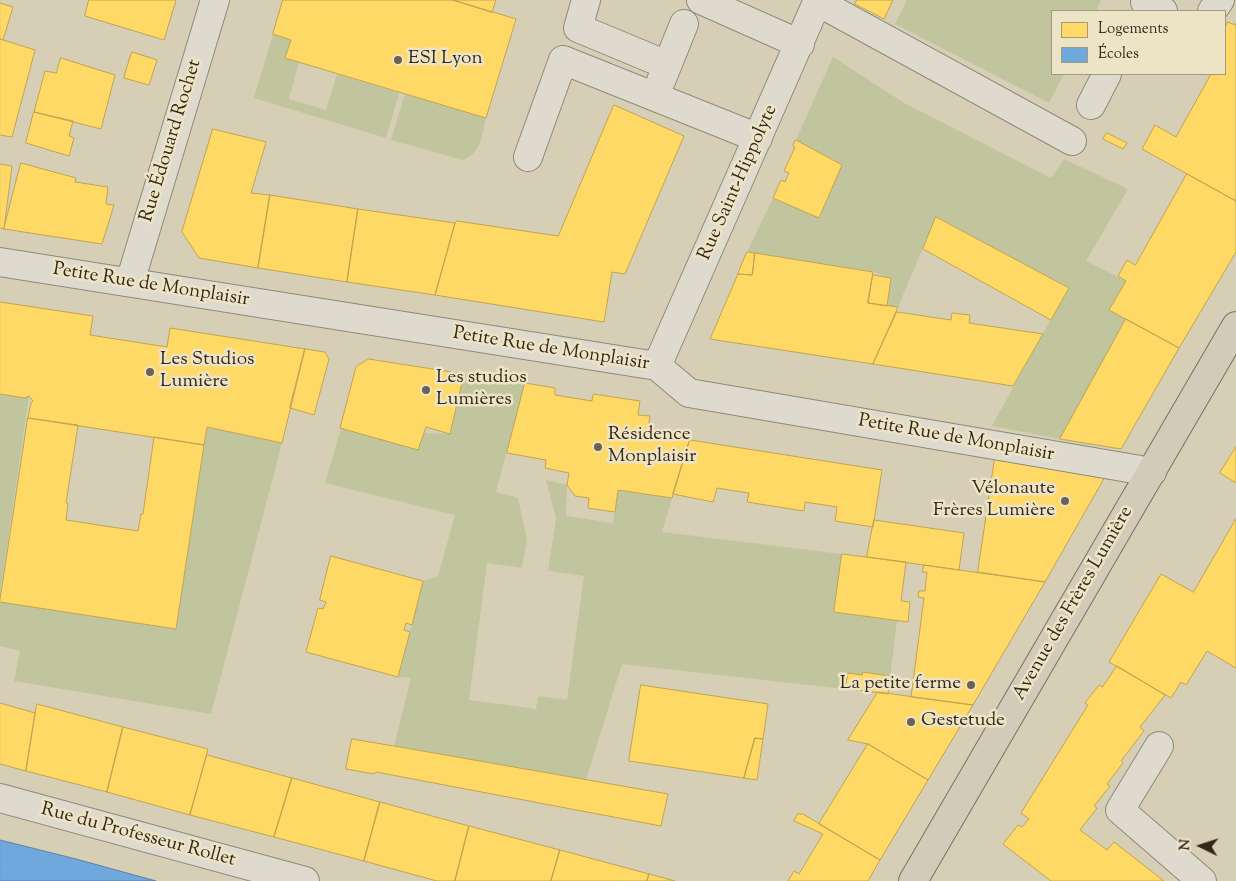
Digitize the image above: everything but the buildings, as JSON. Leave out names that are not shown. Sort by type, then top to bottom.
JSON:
[{"type":"main road","name":"Avenue des Frères Lumière","points":[[913,881],[1236,326]]},
{"type":"street","name":"Rue Édouard Rochet","points":[[130,282],[215,0]]},
{"type":"street","points":[[586,0],[578,28],[668,65]]},
{"type":"street","points":[[701,0],[800,44]]},
{"type":"street","points":[[818,1],[1072,141]]},
{"type":"street","name":"Rue Saint-Hippolyte","points":[[657,366],[818,1]]},
{"type":"street","points":[[654,96],[684,24]]},
{"type":"street","points":[[528,157],[563,60],[758,138]]},
{"type":"street","points":[[1091,105],[1107,75]]},
{"type":"street","name":"Petite Rue de Monplaisir","points":[[0,262],[657,366],[689,393],[1152,472]]},
{"type":"street","points":[[1159,746],[1120,810],[1202,881]]},
{"type":"street","name":"Rue du Professeur Rollet","points":[[0,798],[305,881]]},
{"type":"green space","points":[[907,0],[1101,0],[1096,10],[1051,10],[1051,75],[1063,75],[1049,103],[895,24]]},
{"type":"green space","points":[[273,34],[291,40],[286,58],[299,62],[289,99],[326,110],[337,74],[399,93],[386,138],[254,98]]},
{"type":"green space","points":[[833,57],[906,104],[1051,178],[1064,159],[1128,189],[1086,261],[1126,281],[1109,310],[1126,319],[1060,439],[992,426],[1068,288],[936,217],[898,307],[887,306],[891,278],[873,272],[747,252],[773,198],[819,218],[842,165],[796,140]]},
{"type":"green space","points":[[405,94],[486,118],[482,137],[474,152],[463,160],[391,140]]},
{"type":"green space","points":[[464,374],[525,383],[496,492],[518,498],[527,540],[522,568],[487,563],[469,700],[536,709],[538,696],[567,700],[584,576],[548,571],[556,518],[546,480],[567,485],[566,516],[613,523],[618,490],[672,498],[662,532],[842,554],[834,612],[897,620],[888,694],[622,664],[586,780],[394,746],[411,678],[398,677],[423,581],[438,576],[455,515],[325,483],[341,429],[450,434]]},
{"type":"green space","points":[[0,395],[29,396],[0,595]]},
{"type":"green space","points":[[207,427],[282,443],[211,714],[14,681],[20,651],[0,646],[0,602],[176,629]]},
{"type":"place","name":"ESI Lyon","points":[[398,60]]},
{"type":"place","name":"Les Studios Lumière","points":[[150,372]]},
{"type":"place","name":"Les studios Lumières","points":[[426,390]]},
{"type":"place","name":"Résidence Monplaisir","points":[[598,447]]},
{"type":"place","name":"Vélonaute Frères Lumière","points":[[1065,501]]},
{"type":"place","name":"La petite ferme","points":[[971,685]]},
{"type":"place","name":"Gestetude","points":[[911,722]]}]
